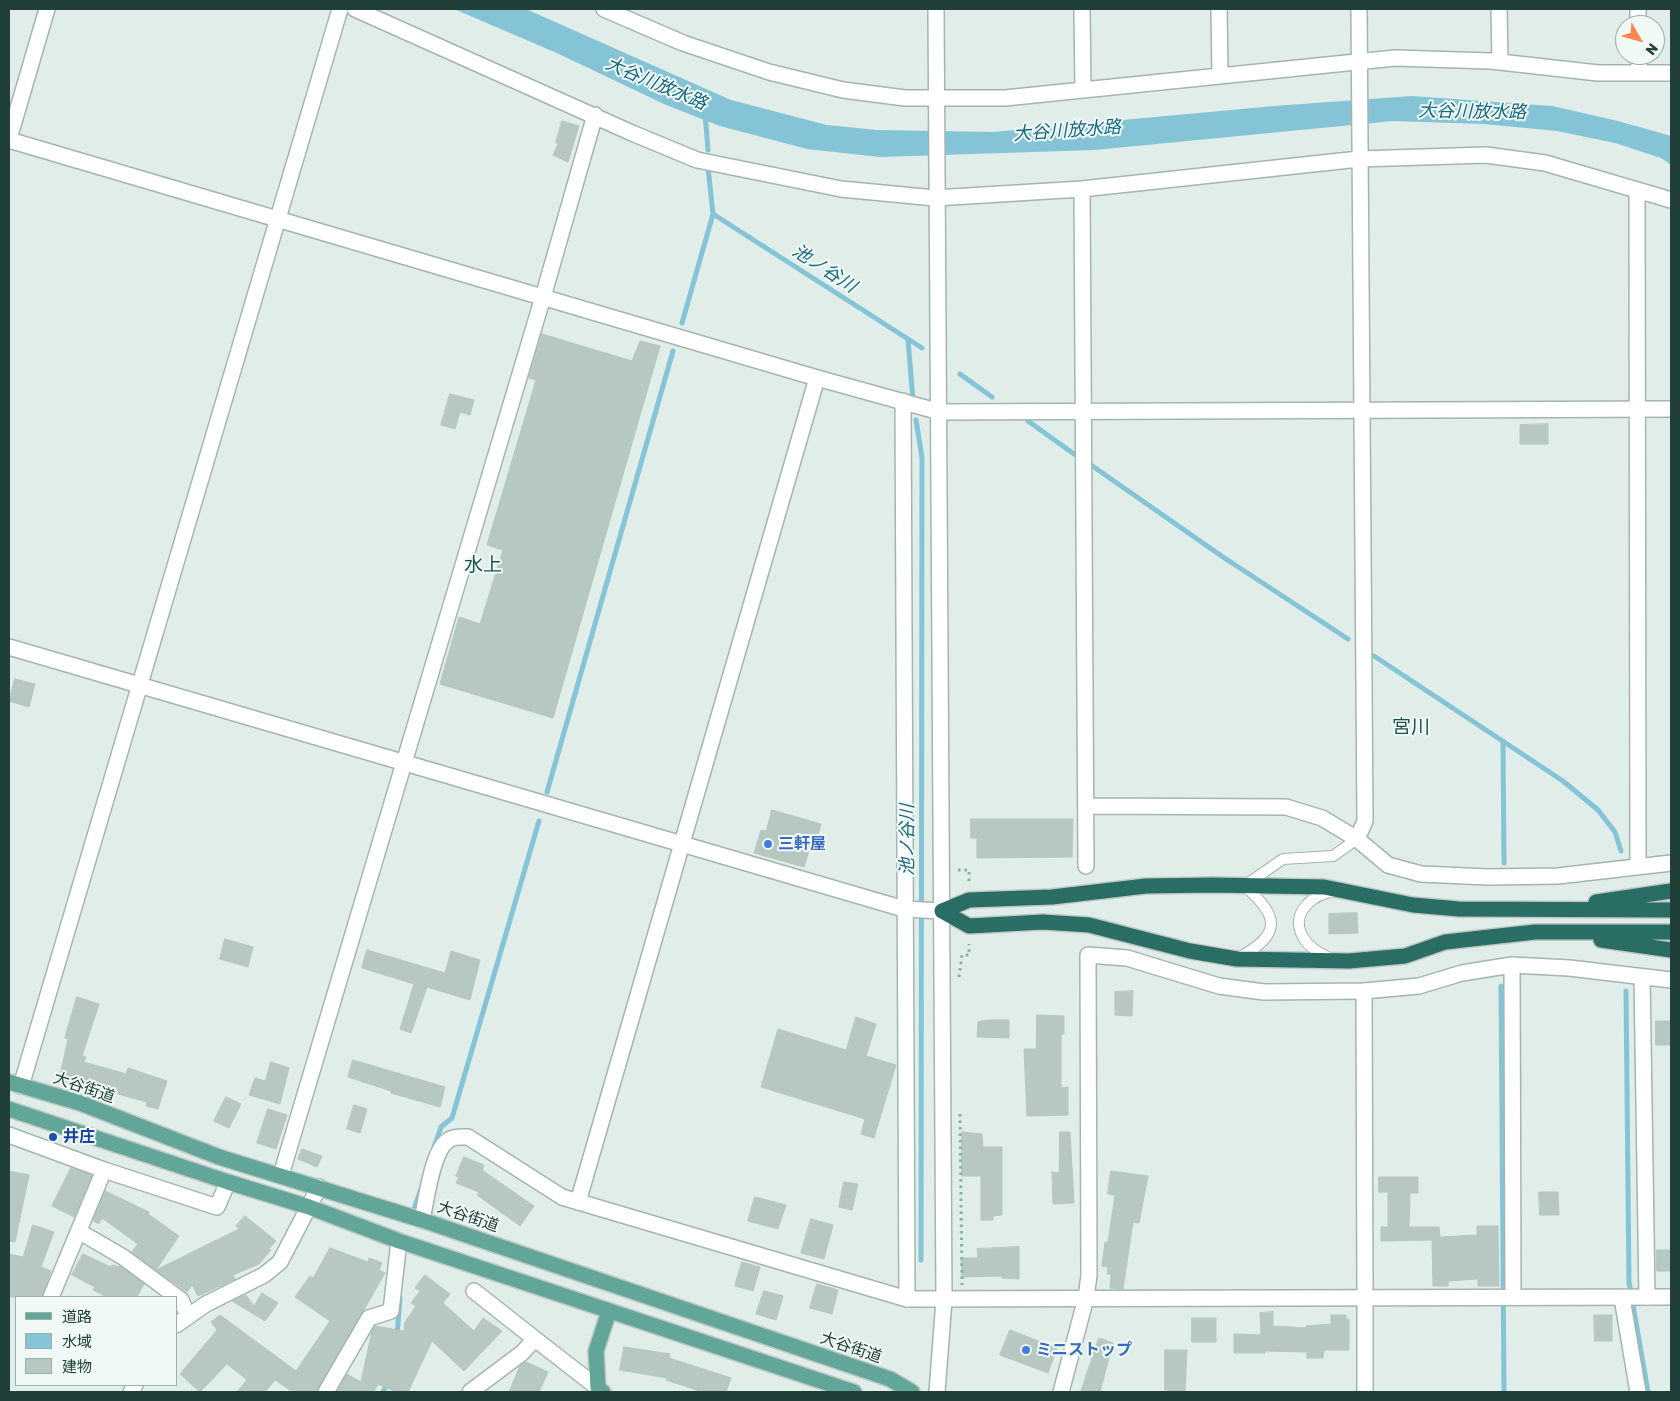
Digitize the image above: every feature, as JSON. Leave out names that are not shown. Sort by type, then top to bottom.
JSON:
[{"type":"highway","points":[[937,911],[969,900],[1052,897],[1146,886],[1324,886],[1413,904],[1459,909],[1671,910]]},
{"type":"highway","points":[[1548,908],[1671,891]]},
{"type":"highway","points":[[937,911],[969,926],[1043,922],[1089,925],[1190,951],[1237,959],[1334,960],[1405,956],[1444,942],[1490,935],[1545,932],[1671,932]]},
{"type":"highway","points":[[1545,932],[1671,950]]},
{"type":"main road","name":"大谷街道","points":[[15,1084],[80,1104],[219,1157],[422,1220],[890,1379],[912,1392]]},
{"type":"main road","points":[[9,1109],[228,1182],[309,1206],[399,1241],[854,1392]]},
{"type":"main road","points":[[600,1390],[596,1351],[609,1311]]},
{"type":"street","points":[[47,9],[9,140],[817,378],[940,412],[1671,409]]},
{"type":"street","points":[[15,1084],[138,686],[340,9]]},
{"type":"street","points":[[355,9],[632,133],[697,160],[841,189],[935,198],[1082,189],[1359,159],[1486,155],[1545,163],[1671,200]]},
{"type":"street","points":[[604,9],[683,43],[737,63],[797,81],[843,90],[937,103],[1005,98],[1360,60],[1437,58],[1500,62],[1598,73],[1671,73]]},
{"type":"street","points":[[936,9],[935,198],[940,412],[937,911],[944,1300],[937,1392]]},
{"type":"street","points":[[1082,9],[1083,89]]},
{"type":"street","points":[[1219,9],[1220,75]]},
{"type":"street","points":[[1357,839],[1365,820],[1359,9]]},
{"type":"street","points":[[1499,9],[1500,62]]},
{"type":"street","points":[[1639,65],[1639,72]]},
{"type":"street","points":[[281,1175],[542,297],[594,115]]},
{"type":"street","points":[[1082,189],[1086,866]]},
{"type":"street","points":[[1637,190],[1639,409],[1638,866]]},
{"type":"street","points":[[578,1202],[817,378]]},
{"type":"street","points":[[903,401],[909,910],[907,1299]]},
{"type":"street","points":[[9,648],[909,910],[937,911]]},
{"type":"street","points":[[1086,806],[1286,807],[1322,818],[1357,839],[1388,865],[1421,874],[1489,877],[1558,876],[1671,863]]},
{"type":"street","points":[[1061,1392],[1086,1298],[1088,1275],[1088,955],[1127,958],[1220,986],[1255,991],[1364,991],[1419,986],[1462,973],[1512,965],[1671,980]]},
{"type":"street","points":[[1512,965],[1513,1297]]},
{"type":"street","points":[[1642,977],[1647,1297]]},
{"type":"street","points":[[1364,991],[1365,1392]]},
{"type":"street","points":[[9,1135],[104,1170],[217,1207],[228,1182]]},
{"type":"street","points":[[422,1220],[438,1154],[445,1143],[454,1137],[468,1137],[562,1197],[907,1299],[1671,1297]]},
{"type":"street","points":[[51,1296],[80,1232],[104,1170]]},
{"type":"street","points":[[182,1320],[206,1304],[264,1275],[280,1262],[319,1187]]},
{"type":"street","points":[[80,1232],[123,1257],[177,1296]]},
{"type":"street","points":[[326,1392],[369,1318],[391,1311],[399,1241]]},
{"type":"street","points":[[474,1291],[600,1390]]},
{"type":"street","points":[[178,1297],[182,1300],[182,1320]]},
{"type":"street","points":[[1622,1298],[1638,1392]]},
{"type":"street","points":[[470,1392],[522,1354],[535,1340]]},
{"type":"lane","points":[[1237,959],[1258,947],[1267,936],[1271,924],[1269,912],[1262,901],[1244,886],[1283,859],[1333,856],[1357,839]]},
{"type":"lane","points":[[1334,960],[1309,945],[1302,936],[1299,922],[1303,909],[1313,898],[1325,893],[1346,890]]},
{"type":"path","points":[[958,870],[969,870],[969,884]]},
{"type":"path","points":[[959,986],[962,955],[969,955],[969,944]]},
{"type":"path","points":[[960,1106],[962,1285]]},
{"type":"water","name":"大谷川放水路","points":[[454,9],[526,9],[731,100],[827,125],[877,130],[993,132],[1274,106],[1412,96],[1552,106],[1618,121],[1671,136],[1671,165],[1661,158],[1615,143],[1557,131],[1484,124],[1393,121],[1095,150],[880,157],[807,149],[720,126],[666,105],[559,54]]},
{"type":"building","points":[[562,121],[579,126],[568,162],[553,155],[558,144],[556,143]]},
{"type":"building","points":[[542,334],[632,361],[640,341],[660,346],[553,718],[440,684],[459,617],[480,624],[503,550],[487,545],[536,380],[529,378]]},
{"type":"building","points":[[450,394],[474,400],[470,415],[460,412],[455,429],[441,425]]},
{"type":"building","points":[[1548,424],[1548,444],[1520,444],[1520,425]]},
{"type":"building","points":[[15,679],[35,684],[29,707],[9,701]]},
{"type":"building","points":[[772,810],[821,824],[816,842],[812,841],[804,867],[754,853],[761,830],[766,831]]},
{"type":"building","points":[[971,819],[1073,819],[1072,857],[977,858],[977,838],[971,838]]},
{"type":"building","points":[[1357,913],[1358,933],[1329,934],[1329,914]]},
{"type":"building","points":[[225,939],[253,947],[248,967],[220,959]]},
{"type":"building","points":[[367,950],[445,973],[451,951],[480,960],[470,1000],[427,987],[411,1033],[400,1029],[414,984],[362,968]]},
{"type":"building","points":[[1133,991],[1132,1016],[1115,1015],[1115,992]]},
{"type":"building","points":[[77,997],[99,1004],[82,1056],[86,1057],[84,1062],[126,1074],[128,1068],[167,1081],[158,1109],[146,1106],[147,1102],[59,1080],[68,1039],[65,1038]]},
{"type":"building","points":[[1037,1015],[1064,1016],[1064,1034],[1061,1034],[1061,1088],[1068,1087],[1068,1115],[1027,1116],[1024,1049],[1036,1049]]},
{"type":"building","points":[[856,1017],[876,1024],[866,1056],[896,1065],[874,1138],[861,1134],[865,1119],[761,1087],[778,1029],[846,1050]]},
{"type":"building","points":[[1009,1020],[1009,1038],[977,1037],[978,1022]]},
{"type":"building","points":[[1656,1021],[1671,1021],[1671,1045],[1656,1045]]},
{"type":"building","points":[[353,1060],[445,1087],[440,1107],[391,1093],[391,1091],[348,1077]]},
{"type":"building","points":[[271,1062],[289,1068],[280,1104],[249,1095],[255,1078],[265,1081]]},
{"type":"building","points":[[226,1097],[241,1104],[229,1128],[214,1121]]},
{"type":"building","points":[[354,1105],[367,1109],[360,1133],[347,1129]]},
{"type":"building","points":[[268,1109],[287,1115],[276,1149],[257,1143]]},
{"type":"building","points":[[962,1132],[982,1134],[983,1147],[1002,1147],[1002,1215],[993,1216],[993,1220],[981,1220],[981,1176],[962,1176]]},
{"type":"building","points":[[1060,1132],[1070,1132],[1074,1203],[1053,1204],[1052,1172],[1059,1173]]},
{"type":"building","points":[[302,1149],[322,1156],[317,1167],[298,1159]]},
{"type":"building","points":[[464,1157],[484,1165],[482,1170],[534,1206],[520,1226],[477,1195],[479,1192],[456,1183],[459,1177],[456,1176]]},
{"type":"building","points":[[71,1168],[92,1175],[74,1217],[52,1206]]},
{"type":"building","points":[[9,1171],[29,1175],[15,1242],[9,1241]]},
{"type":"building","points":[[1111,1171],[1148,1176],[1139,1223],[1133,1222],[1123,1289],[1110,1288],[1111,1274],[1107,1274],[1108,1267],[1102,1266],[1105,1242],[1108,1242],[1115,1195],[1108,1194]]},
{"type":"building","points":[[1379,1177],[1418,1177],[1418,1193],[1410,1193],[1409,1227],[1439,1227],[1440,1237],[1477,1235],[1477,1226],[1498,1226],[1499,1286],[1478,1286],[1478,1279],[1448,1281],[1448,1286],[1433,1286],[1432,1240],[1381,1241],[1381,1227],[1388,1227],[1388,1192],[1379,1192]]},
{"type":"building","points":[[844,1182],[858,1184],[852,1210],[839,1207]]},
{"type":"building","points":[[105,1191],[149,1212],[148,1214],[179,1236],[156,1270],[132,1252],[138,1244],[102,1218],[99,1224],[93,1221]]},
{"type":"building","points":[[1539,1192],[1558,1192],[1559,1215],[1540,1215]]},
{"type":"building","points":[[755,1197],[786,1205],[778,1229],[748,1221]]},
{"type":"building","points":[[245,1216],[276,1241],[259,1264],[233,1275],[235,1279],[198,1296],[192,1285],[187,1292],[156,1270],[239,1229],[236,1226]]},
{"type":"building","points":[[811,1219],[833,1225],[824,1259],[801,1253]]},
{"type":"building","points":[[33,1225],[54,1232],[41,1267],[51,1271],[42,1296],[9,1297],[9,1254],[23,1257]]},
{"type":"building","points":[[1019,1247],[1019,1279],[1002,1278],[1002,1276],[962,1277],[961,1258],[978,1258],[977,1249]]},
{"type":"building","points":[[330,1248],[368,1262],[369,1258],[382,1263],[379,1270],[385,1273],[317,1392],[293,1392],[275,1380],[265,1392],[237,1392],[247,1380],[227,1364],[200,1392],[180,1374],[217,1330],[211,1322],[220,1315],[296,1371],[330,1321],[295,1297],[310,1276],[313,1278]]},
{"type":"building","points":[[1657,1250],[1671,1250],[1671,1271],[1657,1271]]},
{"type":"building","points":[[83,1254],[111,1267],[112,1265],[121,1267],[144,1284],[138,1296],[105,1296],[93,1290],[95,1287],[72,1275]]},
{"type":"building","points":[[742,1262],[760,1267],[753,1291],[735,1286]]},
{"type":"building","points":[[425,1275],[450,1294],[443,1303],[474,1331],[483,1318],[502,1331],[464,1371],[432,1341],[408,1392],[396,1392],[378,1384],[374,1391],[376,1392],[337,1392],[347,1374],[361,1382],[372,1331],[375,1326],[404,1331],[405,1322],[416,1306],[411,1303],[420,1291],[415,1288]]},
{"type":"building","points":[[817,1284],[838,1290],[832,1314],[810,1308]]},
{"type":"building","points":[[764,1291],[783,1296],[776,1320],[756,1314]]},
{"type":"building","points":[[262,1293],[278,1303],[265,1321],[232,1301],[246,1295],[254,1306]]},
{"type":"building","points":[[1273,1312],[1273,1326],[1306,1328],[1306,1326],[1331,1324],[1331,1315],[1346,1315],[1346,1319],[1349,1319],[1349,1350],[1324,1350],[1323,1358],[1307,1358],[1307,1352],[1265,1351],[1265,1353],[1234,1353],[1234,1334],[1261,1335],[1260,1313]]},
{"type":"building","points":[[1594,1315],[1612,1315],[1612,1341],[1595,1341]]},
{"type":"building","points":[[1192,1318],[1216,1318],[1216,1342],[1192,1342]]},
{"type":"building","points":[[1010,1330],[1057,1348],[1048,1373],[1000,1355]]},
{"type":"building","points":[[1099,1338],[1113,1343],[1100,1392],[1081,1392]]},
{"type":"building","points":[[624,1347],[670,1354],[669,1358],[731,1378],[726,1392],[703,1392],[666,1380],[667,1378],[620,1370]]},
{"type":"building","points":[[1165,1350],[1187,1350],[1185,1392],[1169,1392],[1169,1390],[1165,1390]]},
{"type":"building","points":[[526,1362],[548,1372],[539,1392],[509,1392],[520,1366]]},
{"type":"waterway","name":"池ノ谷川","points":[[705,113],[708,150]]},
{"type":"waterway","points":[[682,323],[713,214],[708,167]]},
{"type":"waterway","name":"池ノ谷川","points":[[713,214],[922,348]]},
{"type":"waterway","name":"池ノ谷川","points":[[908,339],[913,401]]},
{"type":"waterway","points":[[547,792],[673,351]]},
{"type":"waterway","points":[[960,374],[992,397]]},
{"type":"waterway","name":"池ノ谷川","points":[[916,420],[922,458],[921,1260]]},
{"type":"waterway","points":[[1028,421],[1074,454]]},
{"type":"waterway","points":[[1091,465],[1223,557],[1348,639]]},
{"type":"waterway","points":[[1374,656],[1563,781],[1598,810],[1615,832],[1621,851]]},
{"type":"waterway","points":[[1503,741],[1504,863]]},
{"type":"waterway","points":[[434,1147],[441,1127],[452,1118],[539,821]]},
{"type":"waterway","points":[[1501,986],[1504,1392]]},
{"type":"waterway","points":[[1626,991],[1629,1282],[1648,1392]]},
{"type":"waterway","points":[[413,1212],[421,1189]]},
{"type":"waterway","points":[[397,1336],[400,1298]]},
{"type":"waterway","points":[[383,1392],[389,1381]]},
{"type":"place","name":"三軒屋","points":[[768,844]]},
{"type":"place","name":"井庄","points":[[53,1137]]},
{"type":"place","name":"ミニストップ","points":[[1026,1350]]},
{"type":"district","name":"水上","points":[[483,566]]},
{"type":"district","name":"宮川","points":[[1411,728]]}]
